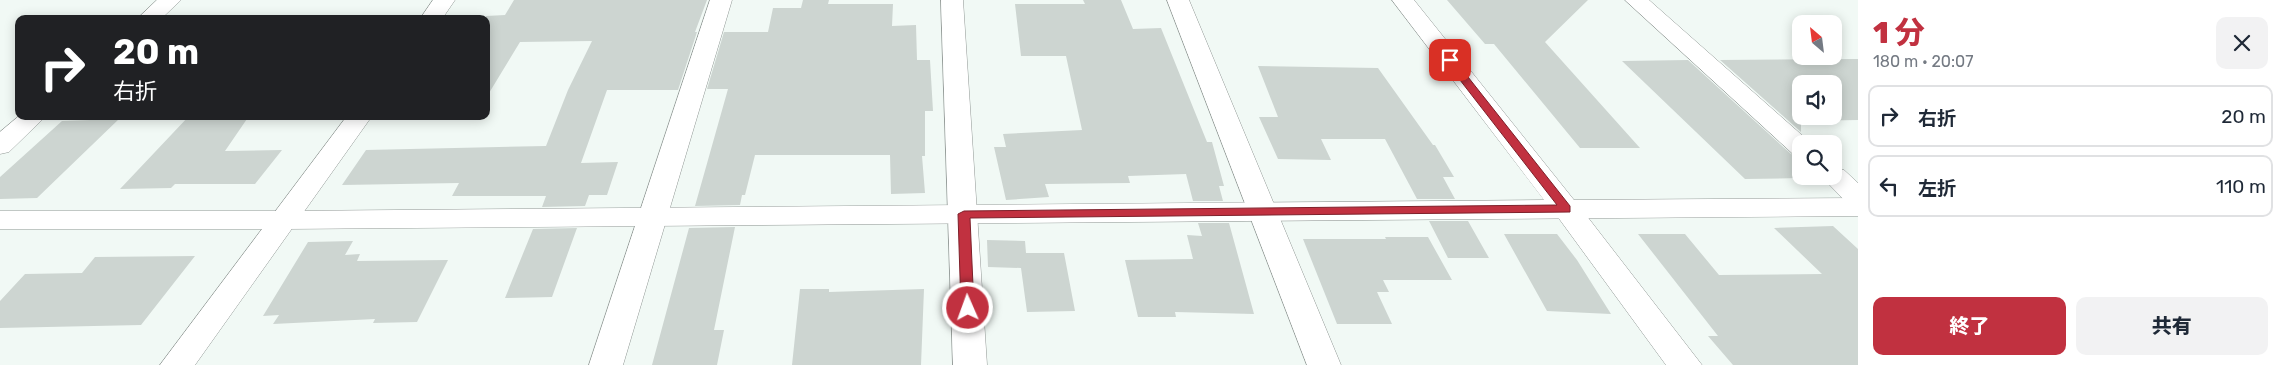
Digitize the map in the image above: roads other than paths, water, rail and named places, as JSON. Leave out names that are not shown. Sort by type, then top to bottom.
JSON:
[{"type":"street","points":[[153,15],[170,0]]},
{"type":"street","points":[[434,15],[444,0]]},
{"type":"street","points":[[606,365],[721,0]]},
{"type":"street","points":[[952,0],[970,365]]},
{"type":"street","points":[[1178,0],[1324,365]]},
{"type":"street","points":[[1403,0],[1685,365]]},
{"type":"street","points":[[1636,0],[1792,139]]},
{"type":"street","points":[[0,146],[29,120]]},
{"type":"street","points":[[177,365],[357,120]]},
{"type":"street","points":[[1842,183],[1858,198]]},
{"type":"street","points":[[0,220],[284,220],[1858,207]]}]
